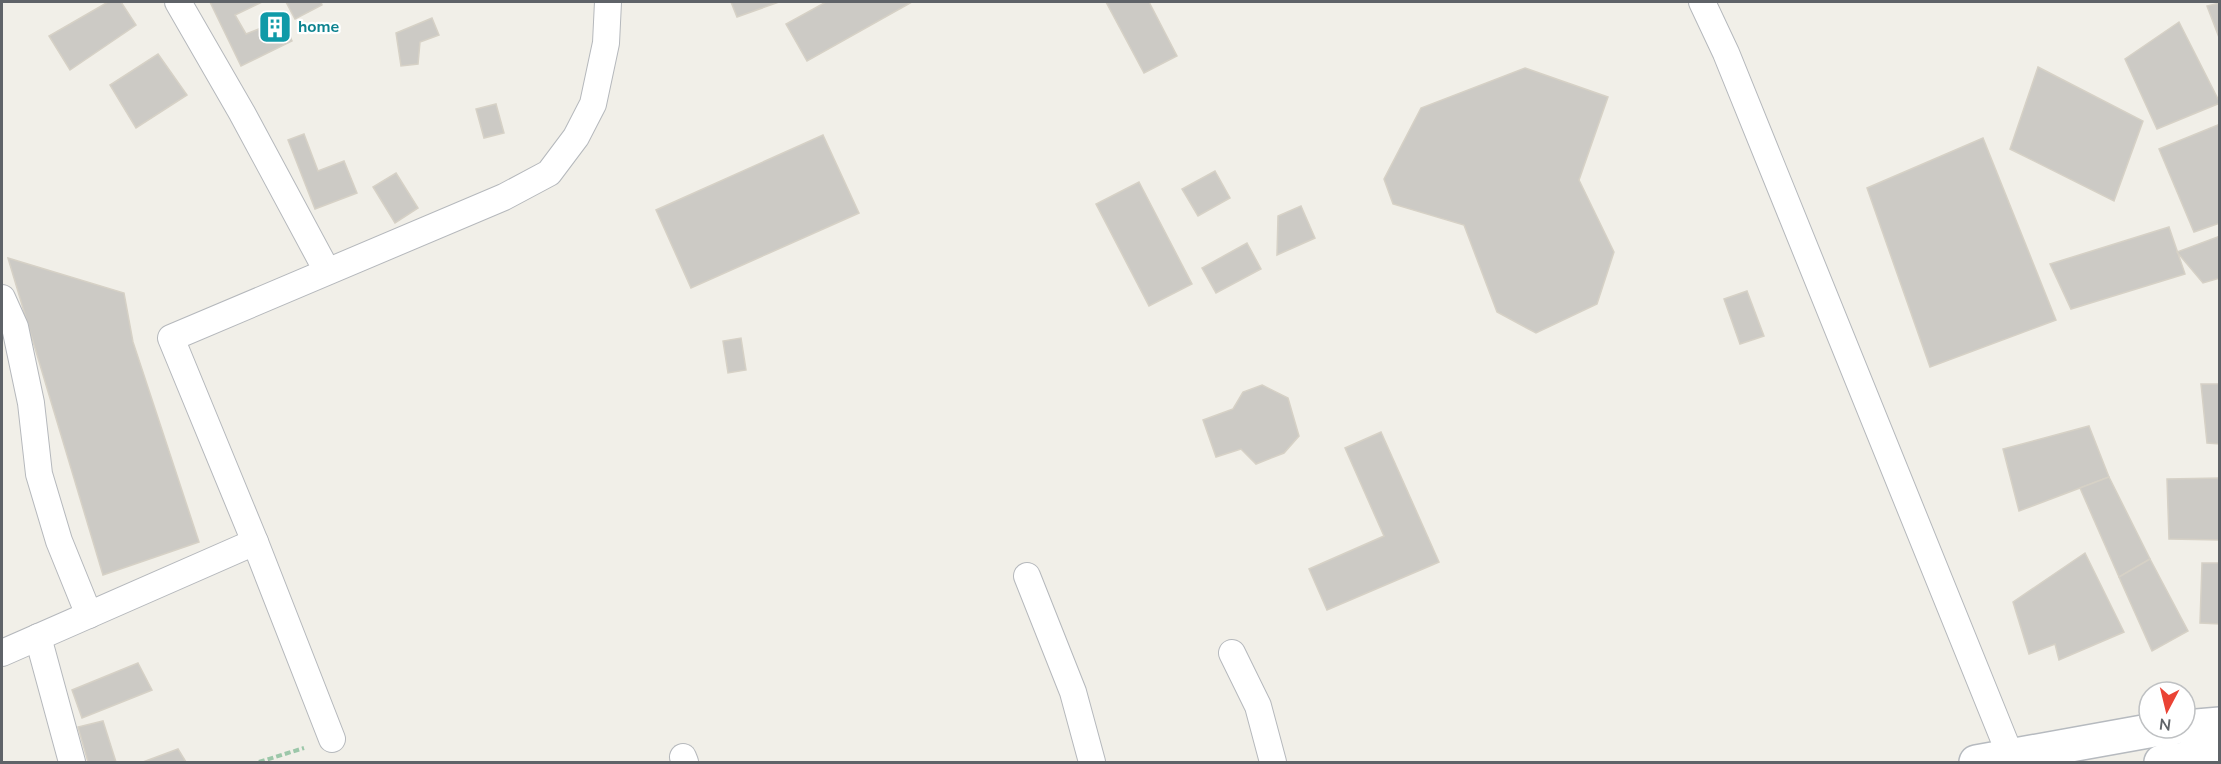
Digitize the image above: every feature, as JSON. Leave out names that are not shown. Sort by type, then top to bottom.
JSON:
[{"type":"main road","points":[[2197,726],[2220,724]]},
{"type":"main road","points":[[1976,762],[2172,753],[2220,755]]},
{"type":"street","points":[[178,2],[327,271]]},
{"type":"street","points":[[332,739],[255,542],[171,338],[504,197],[549,172],[576,137],[593,104],[606,43],[608,2]]},
{"type":"street","points":[[1702,2],[1726,53],[2012,759]]},
{"type":"street","points":[[2,298],[15,327],[31,403],[39,474],[59,541],[89,615]]},
{"type":"street","points":[[2,653],[255,542]]},
{"type":"street","points":[[1027,576],[1073,692],[1092,762]]},
{"type":"street","points":[[38,638],[72,762]]},
{"type":"street","points":[[1232,653],[1258,706],[1273,762]]},
{"type":"path","points":[[259,762],[332,739]]},
{"type":"building","points":[[108,2],[121,2],[136,25],[70,70],[49,36]]},
{"type":"building","name":"home","points":[[210,2],[262,2],[235,15],[246,34],[282,20],[292,41],[241,66]]},
{"type":"building","name":"home","points":[[286,2],[321,2],[322,5],[295,19]]},
{"type":"building","points":[[731,2],[779,2],[737,17]]},
{"type":"building","points":[[826,2],[912,2],[807,61],[786,24]]},
{"type":"building","points":[[1106,2],[1149,2],[1177,56],[1144,73]]},
{"type":"building","points":[[2220,3],[2220,40],[2207,6]]},
{"type":"building","points":[[432,18],[439,35],[420,42],[418,64],[401,66],[396,33]]},
{"type":"building","points":[[2179,22],[2220,103],[2157,129],[2125,59]]},
{"type":"building","points":[[158,54],[187,95],[136,128],[110,85]]},
{"type":"building","points":[[2038,67],[2143,121],[2114,201],[2010,149]]},
{"type":"building","points":[[1525,68],[1608,97],[1579,180],[1614,252],[1597,304],[1536,333],[1497,312],[1464,225],[1393,204],[1384,179],[1421,108]]},
{"type":"building","points":[[496,104],[504,133],[484,138],[476,109]]},
{"type":"building","points":[[2220,124],[2220,223],[2194,232],[2159,149]]},
{"type":"building","points":[[304,134],[318,171],[344,161],[357,193],[315,209],[288,140]]},
{"type":"building","points":[[823,135],[859,213],[691,288],[656,210]]},
{"type":"building","points":[[1983,138],[2056,320],[1930,367],[1867,188]]},
{"type":"building","points":[[1215,171],[1230,198],[1198,216],[1182,189]]},
{"type":"building","points":[[396,173],[418,208],[395,223],[373,187]]},
{"type":"building","points":[[1139,182],[1192,284],[1149,306],[1096,204]]},
{"type":"building","points":[[1301,206],[1315,238],[1277,255],[1278,216]]},
{"type":"building","points":[[2169,227],[2185,274],[2071,309],[2050,264]]},
{"type":"building","points":[[2220,236],[2220,278],[2203,283],[2177,252]]},
{"type":"building","points":[[1247,243],[1261,269],[1216,293],[1202,268]]},
{"type":"building","points":[[8,258],[124,293],[133,342],[199,542],[103,575]]},
{"type":"building","points":[[1747,291],[1764,336],[1740,344],[1724,299]]},
{"type":"building","points":[[741,338],[746,370],[728,373],[723,341]]},
{"type":"building","points":[[2201,384],[2220,384],[2220,444],[2207,443]]},
{"type":"building","points":[[1262,385],[1288,398],[1299,436],[1284,453],[1256,464],[1241,449],[1216,457],[1203,420],[1233,409],[1243,392]]},
{"type":"building","points":[[2089,426],[2109,477],[2019,511],[2003,449]]},
{"type":"building","points":[[1381,432],[1439,562],[1327,610],[1309,569],[1384,536],[1345,448]]},
{"type":"building","points":[[2109,477],[2150,559],[2119,577],[2080,488]]},
{"type":"building","points":[[2220,478],[2220,540],[2169,539],[2167,479]]},
{"type":"building","points":[[2085,553],[2124,632],[2059,660],[2055,644],[2029,654],[2013,602]]},
{"type":"building","points":[[2150,559],[2188,631],[2152,651],[2119,577]]},
{"type":"building","points":[[2202,563],[2220,563],[2220,624],[2200,623]]},
{"type":"building","points":[[138,663],[152,690],[82,718],[72,690]]},
{"type":"building","points":[[103,721],[116,762],[88,762],[78,727]]},
{"type":"building","points":[[178,749],[186,762],[143,762]]},
{"type":"place","name":"home","points":[[275,27]]}]
